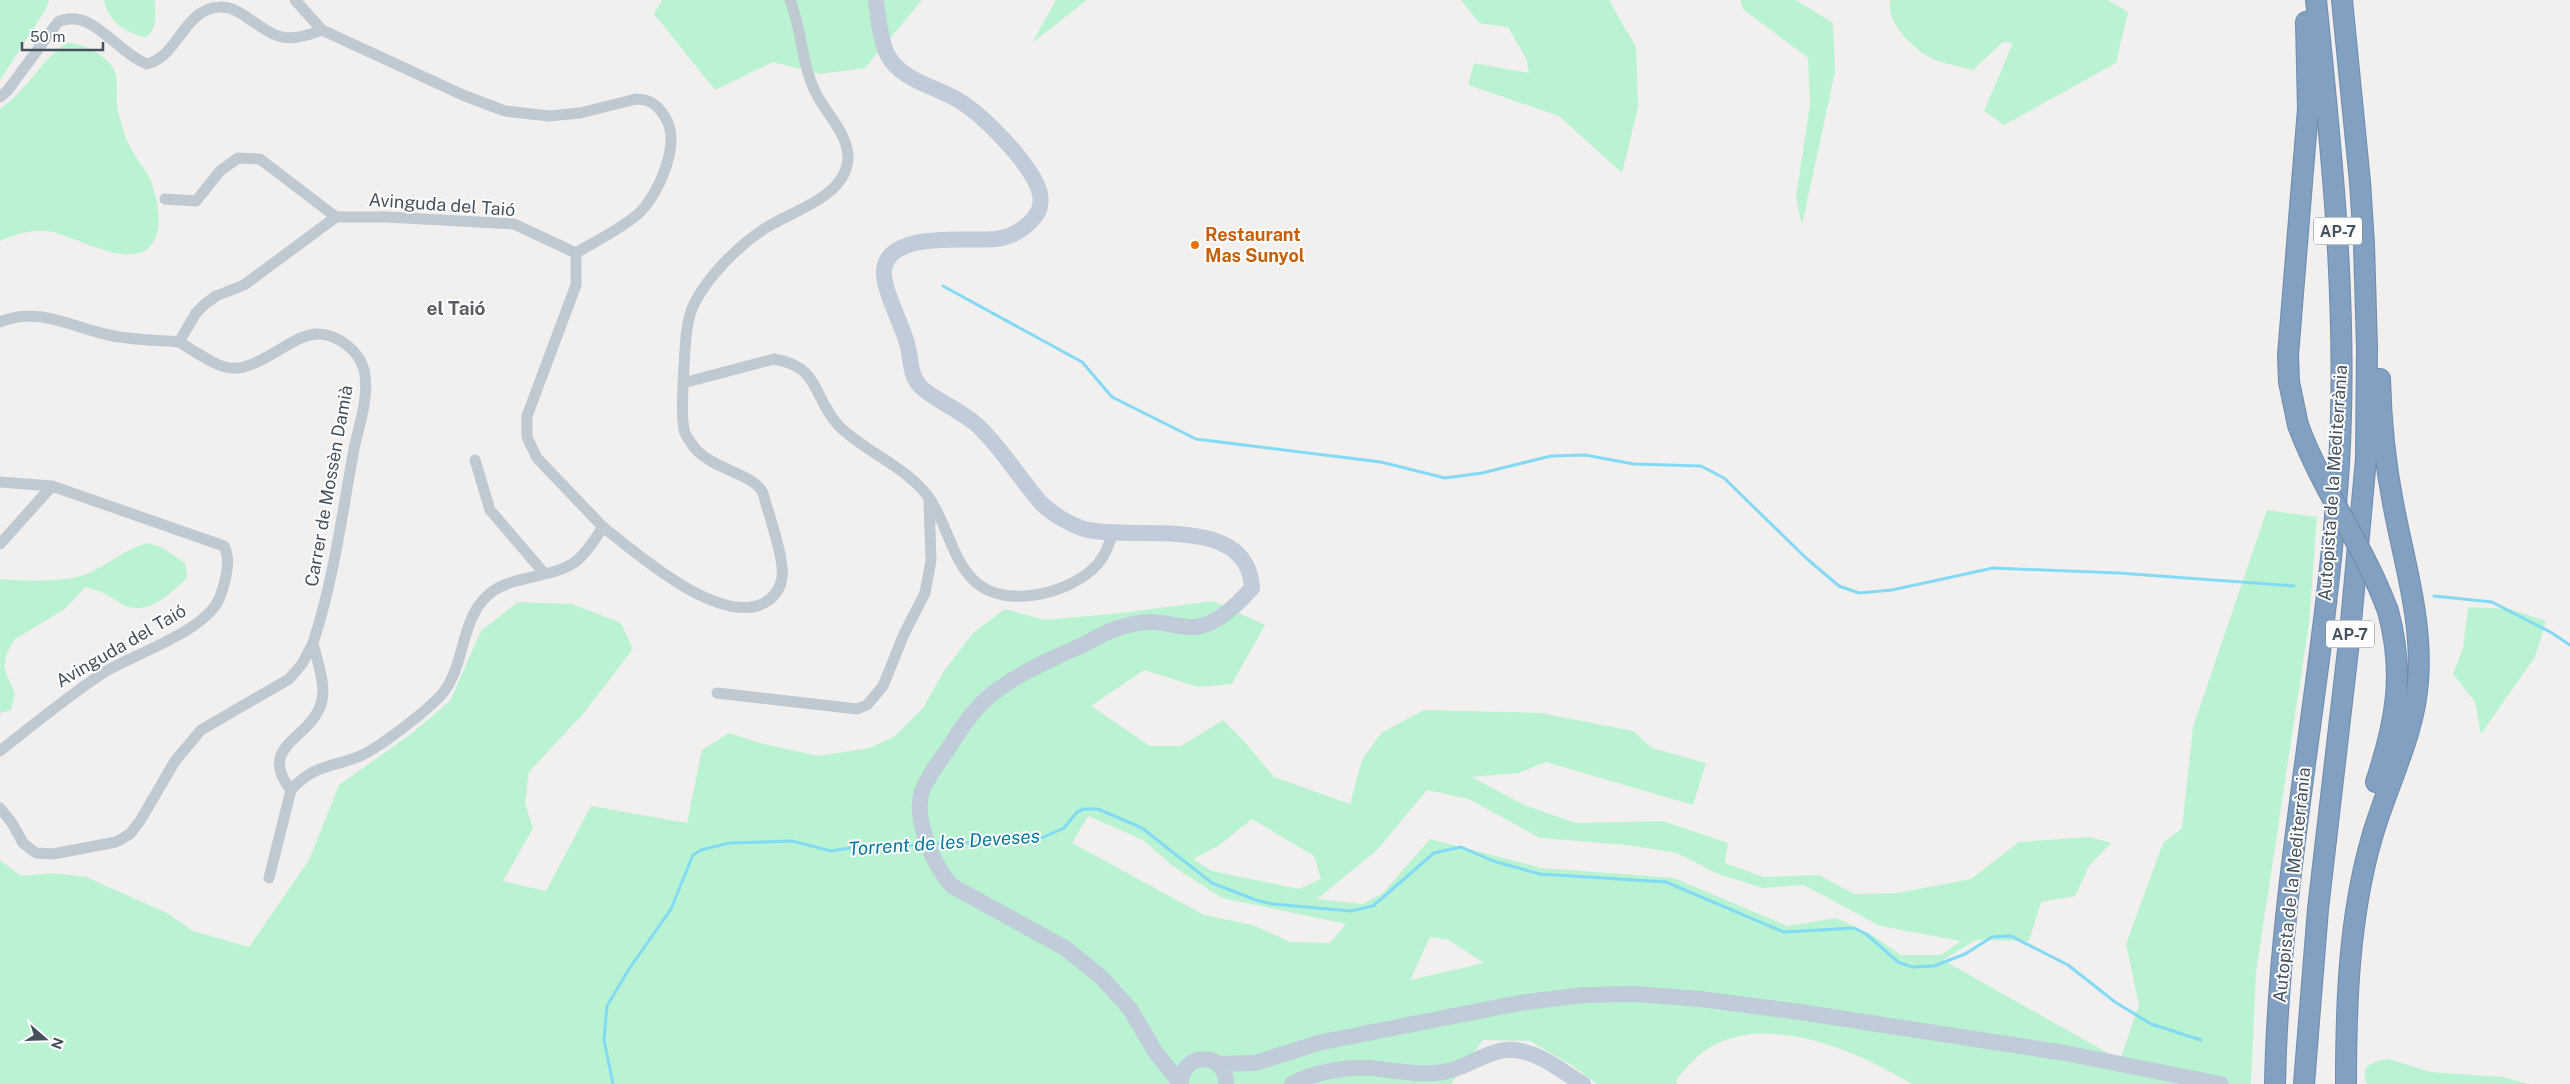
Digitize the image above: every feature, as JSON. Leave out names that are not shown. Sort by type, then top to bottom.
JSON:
[{"type":"highway","points":[[2306,0],[2308,109],[2288,355],[2289,382],[2298,425],[2316,467],[2368,562],[2388,611],[2397,653],[2397,702],[2386,753],[2359,838],[2347,889],[2336,998],[2335,1084]]},
{"type":"highway","name":"Autopista de la Mediterrània","points":[[2275,1084],[2282,953],[2332,550],[2341,408],[2342,350],[2338,232],[2316,0]]},
{"type":"highway","name":"Autopista de la Mediterrània","points":[[2304,1084],[2318,908],[2351,624],[2366,459],[2366,292],[2360,182],[2342,0]]},
{"type":"highway","points":[[2346,1084],[2350,956],[2358,897],[2372,836],[2411,722],[2418,683],[2419,661],[2413,600],[2386,462],[2373,263],[2360,182]]},
{"type":"street","points":[[295,0],[322,30],[465,96],[505,111],[549,116],[580,113],[636,99],[646,99],[654,102],[668,122],[672,147],[656,188],[638,214],[576,253],[576,285],[528,416],[528,437],[537,458],[603,527],[680,585],[708,598],[745,608],[770,600],[778,589],[782,576],[778,552],[760,487],[719,467],[694,447],[684,431],[683,383],[692,306],[699,295],[746,243],[764,229],[828,192],[840,181],[847,166],[846,143],[815,91],[804,62],[797,17],[790,0]]},
{"type":"street","points":[[876,0],[887,54],[904,74],[958,100],[970,108],[1026,164],[1040,195],[1037,215],[1022,231],[998,238],[911,242],[894,251],[887,260],[884,280],[903,326],[912,374],[919,385],[928,393],[951,405],[977,425],[1043,505],[1063,520],[1085,529],[1113,532],[1174,533],[1201,537],[1228,547],[1249,566],[1252,588],[1237,605],[1198,627],[1152,622],[1134,624],[1110,631],[1012,680],[982,703],[954,740],[922,792],[921,820],[933,858],[942,875],[952,886],[1081,959],[1120,995],[1151,1044],[1181,1084]]},
{"type":"street","points":[[0,97],[8,90],[58,22],[74,17],[90,22],[122,50],[147,64],[163,58],[193,19],[209,8],[222,6],[236,10],[275,36],[288,39],[302,38],[322,30]]},
{"type":"street","points":[[0,322],[13,316],[33,314],[111,336],[179,342],[196,313],[205,304],[216,296],[244,285],[336,217],[260,158],[238,158],[220,171],[196,201],[165,199]]},
{"type":"street","name":"Avinguda del Taió","points":[[336,217],[386,217],[514,224],[576,253]]},
{"type":"street","name":"Carrer de Mossèn Damià","points":[[179,342],[218,366],[235,369],[254,365],[300,338],[315,334],[330,336],[345,344],[356,355],[364,368],[366,380],[362,415],[334,566],[325,605],[313,643]]},
{"type":"street","points":[[683,383],[774,359],[802,368],[812,379],[828,412],[839,426],[906,475],[929,498],[969,575],[990,592],[1034,596],[1081,578],[1088,574],[1106,554],[1113,532]]},
{"type":"street","points":[[475,460],[490,510],[544,573]]},
{"type":"street","name":"Avinguda del Taió","points":[[0,482],[52,486],[224,546],[228,555],[224,585],[218,602],[203,618],[181,633],[105,672],[60,702],[0,751]]},
{"type":"street","points":[[0,544],[52,486]]},
{"type":"street","points":[[716,693],[857,708],[867,705],[883,686],[904,634],[925,594],[932,560],[929,498]]},
{"type":"street","points":[[269,878],[291,790],[302,778],[313,770],[362,755],[399,730],[442,694],[454,672],[468,625],[478,606],[493,591],[512,582],[562,568],[578,560],[603,527]]},
{"type":"street","points":[[291,790],[283,780],[278,765],[286,745],[320,708],[323,693],[313,643]]},
{"type":"street","points":[[0,808],[12,823],[23,843],[36,853],[53,854],[116,842],[130,834],[140,821],[175,761],[201,730],[288,679],[302,664],[313,643]]},
{"type":"street","points":[[1181,1084],[1183,1071],[1192,1062],[1205,1058],[1218,1064],[1255,1063],[1326,1041],[1519,1003],[1584,995],[1627,994],[1700,999],[1800,1012],[2065,1053],[2221,1084]]},
{"type":"street","points":[[1151,1044],[1167,1054],[1192,1062]]},
{"type":"street","points":[[1292,1084],[1302,1079],[1352,1069],[1368,1068],[1427,1074],[1444,1072],[1502,1050],[1512,1049],[1540,1057],[1583,1084]]},
{"type":"street","points":[[1226,1084],[1255,1063]]},
{"type":"street","points":[[1218,1064],[1225,1073],[1226,1084]]},
{"type":"green space","points":[[0,0],[49,0],[46,9],[0,80]]},
{"type":"green space","points":[[104,0],[155,0],[155,21],[152,30],[145,37],[124,29],[113,20]]},
{"type":"green space","points":[[662,0],[922,0],[865,68],[820,74],[773,62],[715,90],[654,14]]},
{"type":"green space","points":[[1056,0],[1087,0],[1032,43]]},
{"type":"green space","points":[[1461,0],[1609,0],[1636,47],[1638,108],[1622,173],[1559,116],[1468,85],[1474,63],[1529,73],[1527,60],[1508,27],[1479,23]]},
{"type":"green space","points":[[1740,0],[1796,0],[1833,23],[1835,72],[1802,225],[1796,197],[1810,105],[1808,58],[1744,10]]},
{"type":"green space","points":[[1890,0],[2108,0],[2128,12],[2116,63],[2004,125],[1984,111],[2013,43],[2003,42],[1973,70],[1942,62],[1924,54],[1905,38],[1895,24],[1890,8]]},
{"type":"green space","points":[[66,43],[72,43],[93,50],[110,64],[116,74],[117,106],[123,131],[130,148],[150,179],[158,206],[156,236],[146,250],[136,254],[112,252],[45,231],[25,232],[0,241],[0,109],[18,94],[48,59]]},
{"type":"green space","points":[[2267,510],[2317,517],[2309,623],[2256,972],[2251,1084],[1912,1084],[1866,1059],[1813,1040],[1785,1035],[1758,1034],[1733,1038],[1704,1051],[1676,1080],[1678,1084],[1597,1084],[1573,1066],[1530,1041],[1483,1040],[1451,1084],[0,1084],[0,860],[21,876],[52,873],[86,877],[167,913],[193,931],[249,947],[309,860],[339,785],[411,734],[450,701],[481,631],[518,602],[572,604],[621,623],[633,649],[583,714],[529,772],[525,803],[533,828],[503,881],[546,891],[591,806],[687,823],[702,750],[729,733],[760,743],[818,756],[870,748],[895,736],[923,708],[944,671],[974,632],[1005,609],[1045,620],[1121,613],[1213,601],[1265,625],[1232,684],[1198,687],[1144,670],[1091,706],[1150,746],[1181,746],[1223,720],[1245,742],[1274,777],[1350,804],[1362,760],[1381,733],[1424,710],[1541,713],[1633,731],[1652,748],[1706,763],[1693,805],[1546,762],[1518,773],[1472,777],[1524,805],[1576,823],[1663,821],[1728,843],[1725,863],[1763,877],[1819,875],[1854,894],[1898,893],[1971,879],[2019,842],[2090,837],[2111,843],[2089,866],[2075,896],[2041,902],[2029,941],[1976,940],[1943,960],[2120,1060],[2139,1005],[2126,944],[2163,843],[2182,828],[2193,727]],"holes":[[[1427,790],[1469,799],[1540,838],[1628,845],[1677,853],[1718,874],[1763,888],[1804,885],[1880,926],[1961,941],[1941,955],[1901,955],[1872,935],[1836,918],[1788,926],[1674,878],[1542,868],[1430,839],[1382,894],[1362,904],[1317,899],[1377,850]],[[1088,816],[1143,840],[1174,867],[1222,898],[1346,924],[1330,943],[1290,942],[1253,925],[1204,915],[1072,843]],[[1252,819],[1314,856],[1321,879],[1299,889],[1212,871],[1193,859],[1218,846]],[[1430,937],[1449,940],[1484,963],[1410,980]]]},
{"type":"green space","points":[[148,543],[161,547],[185,563],[187,578],[165,597],[148,606],[139,608],[129,607],[103,593],[85,587],[66,608],[14,640],[7,653],[4,668],[15,694],[11,710],[0,713],[0,579],[45,580],[80,576],[97,569],[140,545]]},
{"type":"green space","points":[[2468,607],[2510,609],[2546,621],[2535,657],[2481,734],[2475,702],[2453,674],[2463,648]]},
{"type":"green space","points":[[2389,1059],[2430,1072],[2502,1077],[2529,1084],[2367,1084],[2364,1075],[2367,1066]]},
{"type":"waterway","points":[[943,286],[1082,362],[1112,397],[1196,439],[1381,462],[1445,478],[1482,473],[1551,456],[1585,455],[1634,464],[1701,466],[1724,478],[1806,558],[1839,586],[1859,593],[1892,590],[1993,568],[2119,573],[2294,586]]},
{"type":"waterway","points":[[2434,596],[2492,602],[2552,633],[2570,645]]},
{"type":"waterway","name":"Torrent de les Deveses","points":[[933,844],[1037,840],[1064,828],[1077,812],[1084,809],[1098,809],[1142,828],[1212,883],[1256,900],[1273,904],[1350,911],[1373,906],[1434,853],[1461,847],[1493,861],[1540,874],[1666,882],[1784,932],[1854,928],[1866,934],[1898,962],[1912,967],[1934,966],[1965,954],[1992,937],[2011,936],[2068,965],[2115,1002],[2151,1024],[2201,1040]]},
{"type":"waterway","name":"Torrent de les Deveses","points":[[613,1084],[604,1040],[607,1006],[629,969],[671,909],[693,855],[701,850],[729,843],[792,841],[831,851],[863,846],[921,845]]},
{"type":"place","name":"Restaurant Mas Sunyol","points":[[1195,245]]},
{"type":"district","name":"el Taió","points":[[456,308]]}]
